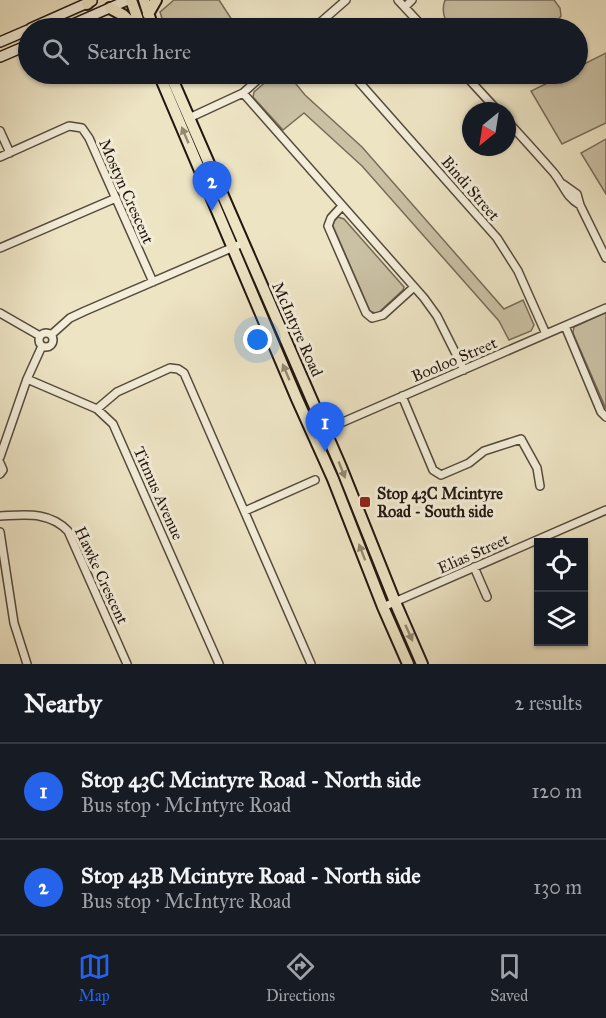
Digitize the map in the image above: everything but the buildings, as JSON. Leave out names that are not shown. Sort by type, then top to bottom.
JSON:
[{"type":"main road","points":[[87,18],[130,0],[136,18]]},
{"type":"main road","points":[[144,0],[149,18]]},
{"type":"main road","points":[[148,14],[156,0]]},
{"type":"main road","points":[[54,18],[91,1]]},
{"type":"main road","points":[[110,8],[127,18]]},
{"type":"main road","points":[[0,42],[18,34]]},
{"type":"main road","points":[[0,57],[18,49]]},
{"type":"main road","name":"McIntyre Road","points":[[163,84],[333,479],[408,664]]},
{"type":"main road","name":"McIntyre Road","points":[[174,84],[325,430],[422,664]]},
{"type":"street","points":[[325,18],[346,0]]},
{"type":"street","points":[[398,0],[414,18]]},
{"type":"street","points":[[405,8],[412,0]]},
{"type":"street","points":[[189,118],[243,93],[253,84]]},
{"type":"street","name":"Bindi Street","points":[[361,84],[497,238],[518,271],[546,334]]},
{"type":"street","points":[[473,84],[490,102]]},
{"type":"street","points":[[243,93],[414,286],[437,316],[464,370]]},
{"type":"street","name":"Mostyn Crescent","points":[[0,157],[69,126],[79,127],[87,133],[153,282]]},
{"type":"street","points":[[0,131],[10,153]]},
{"type":"street","points":[[516,131],[563,184],[575,192],[606,258]]},
{"type":"street","points":[[0,248],[116,198]]},
{"type":"street","points":[[342,206],[331,218],[328,226],[366,313],[372,318],[380,317],[414,286]]},
{"type":"street","points":[[51,335],[70,318],[243,243]]},
{"type":"street","name":"Booloo Street","points":[[314,435],[606,308]]},
{"type":"street","points":[[0,313],[40,336]]},
{"type":"street","points":[[565,326],[601,412],[606,417]]},
{"type":"street","points":[[40,336],[44,333],[51,335]]},
{"type":"street","points":[[42,346],[48,347],[52,344],[51,335]]},
{"type":"street","points":[[40,336],[39,342],[42,346]]},
{"type":"street","points":[[0,457],[27,379],[42,346]]},
{"type":"street","points":[[97,409],[117,392],[170,368],[180,370],[186,377],[311,664]]},
{"type":"street","name":"Titmus Avenue","points":[[27,379],[97,409],[109,418],[119,433],[219,664]]},
{"type":"street","points":[[402,396],[433,470],[441,475],[469,463],[484,451],[521,439],[537,468],[540,486]]},
{"type":"street","points":[[0,463],[3,470],[0,474]]},
{"type":"street","points":[[245,511],[315,480]]},
{"type":"street","name":"Elias Street","points":[[383,606],[606,510]]},
{"type":"street","name":"Hawke Crescent","points":[[0,516],[45,516],[59,522],[68,531],[128,664]]},
{"type":"street","points":[[0,532],[14,623],[27,664]]},
{"type":"street","points":[[474,567],[487,597]]},
{"type":"shaded area","points":[[174,0],[219,0],[231,18],[162,18],[160,12]]},
{"type":"shaded area","points":[[445,0],[554,0],[560,8],[561,16],[560,18],[445,18],[443,8]]},
{"type":"shaded area","points":[[606,53],[606,123],[562,144],[531,91],[545,84],[588,84],[588,62]]},
{"type":"shaded area","points":[[263,84],[296,84],[362,147],[504,309],[523,300],[534,325],[531,331],[509,340],[499,321],[362,166],[304,113],[283,130],[253,97],[254,92]]},
{"type":"shaded area","points":[[606,139],[606,194],[581,153]]},
{"type":"shaded area","points":[[338,217],[344,219],[404,287],[377,314],[370,311],[333,226]]},
{"type":"shaded area","points":[[606,312],[606,409],[573,333],[574,327]]},
{"type":"place","name":"Stop 43B Mcintyre Road - North side","points":[[212,211]]},
{"type":"place","name":"Stop 43C Mcintyre Road - North side","points":[[325,452]]},
{"type":"place","name":"Stop 43C Mcintyre Road - South side","points":[[365,502]]}]
